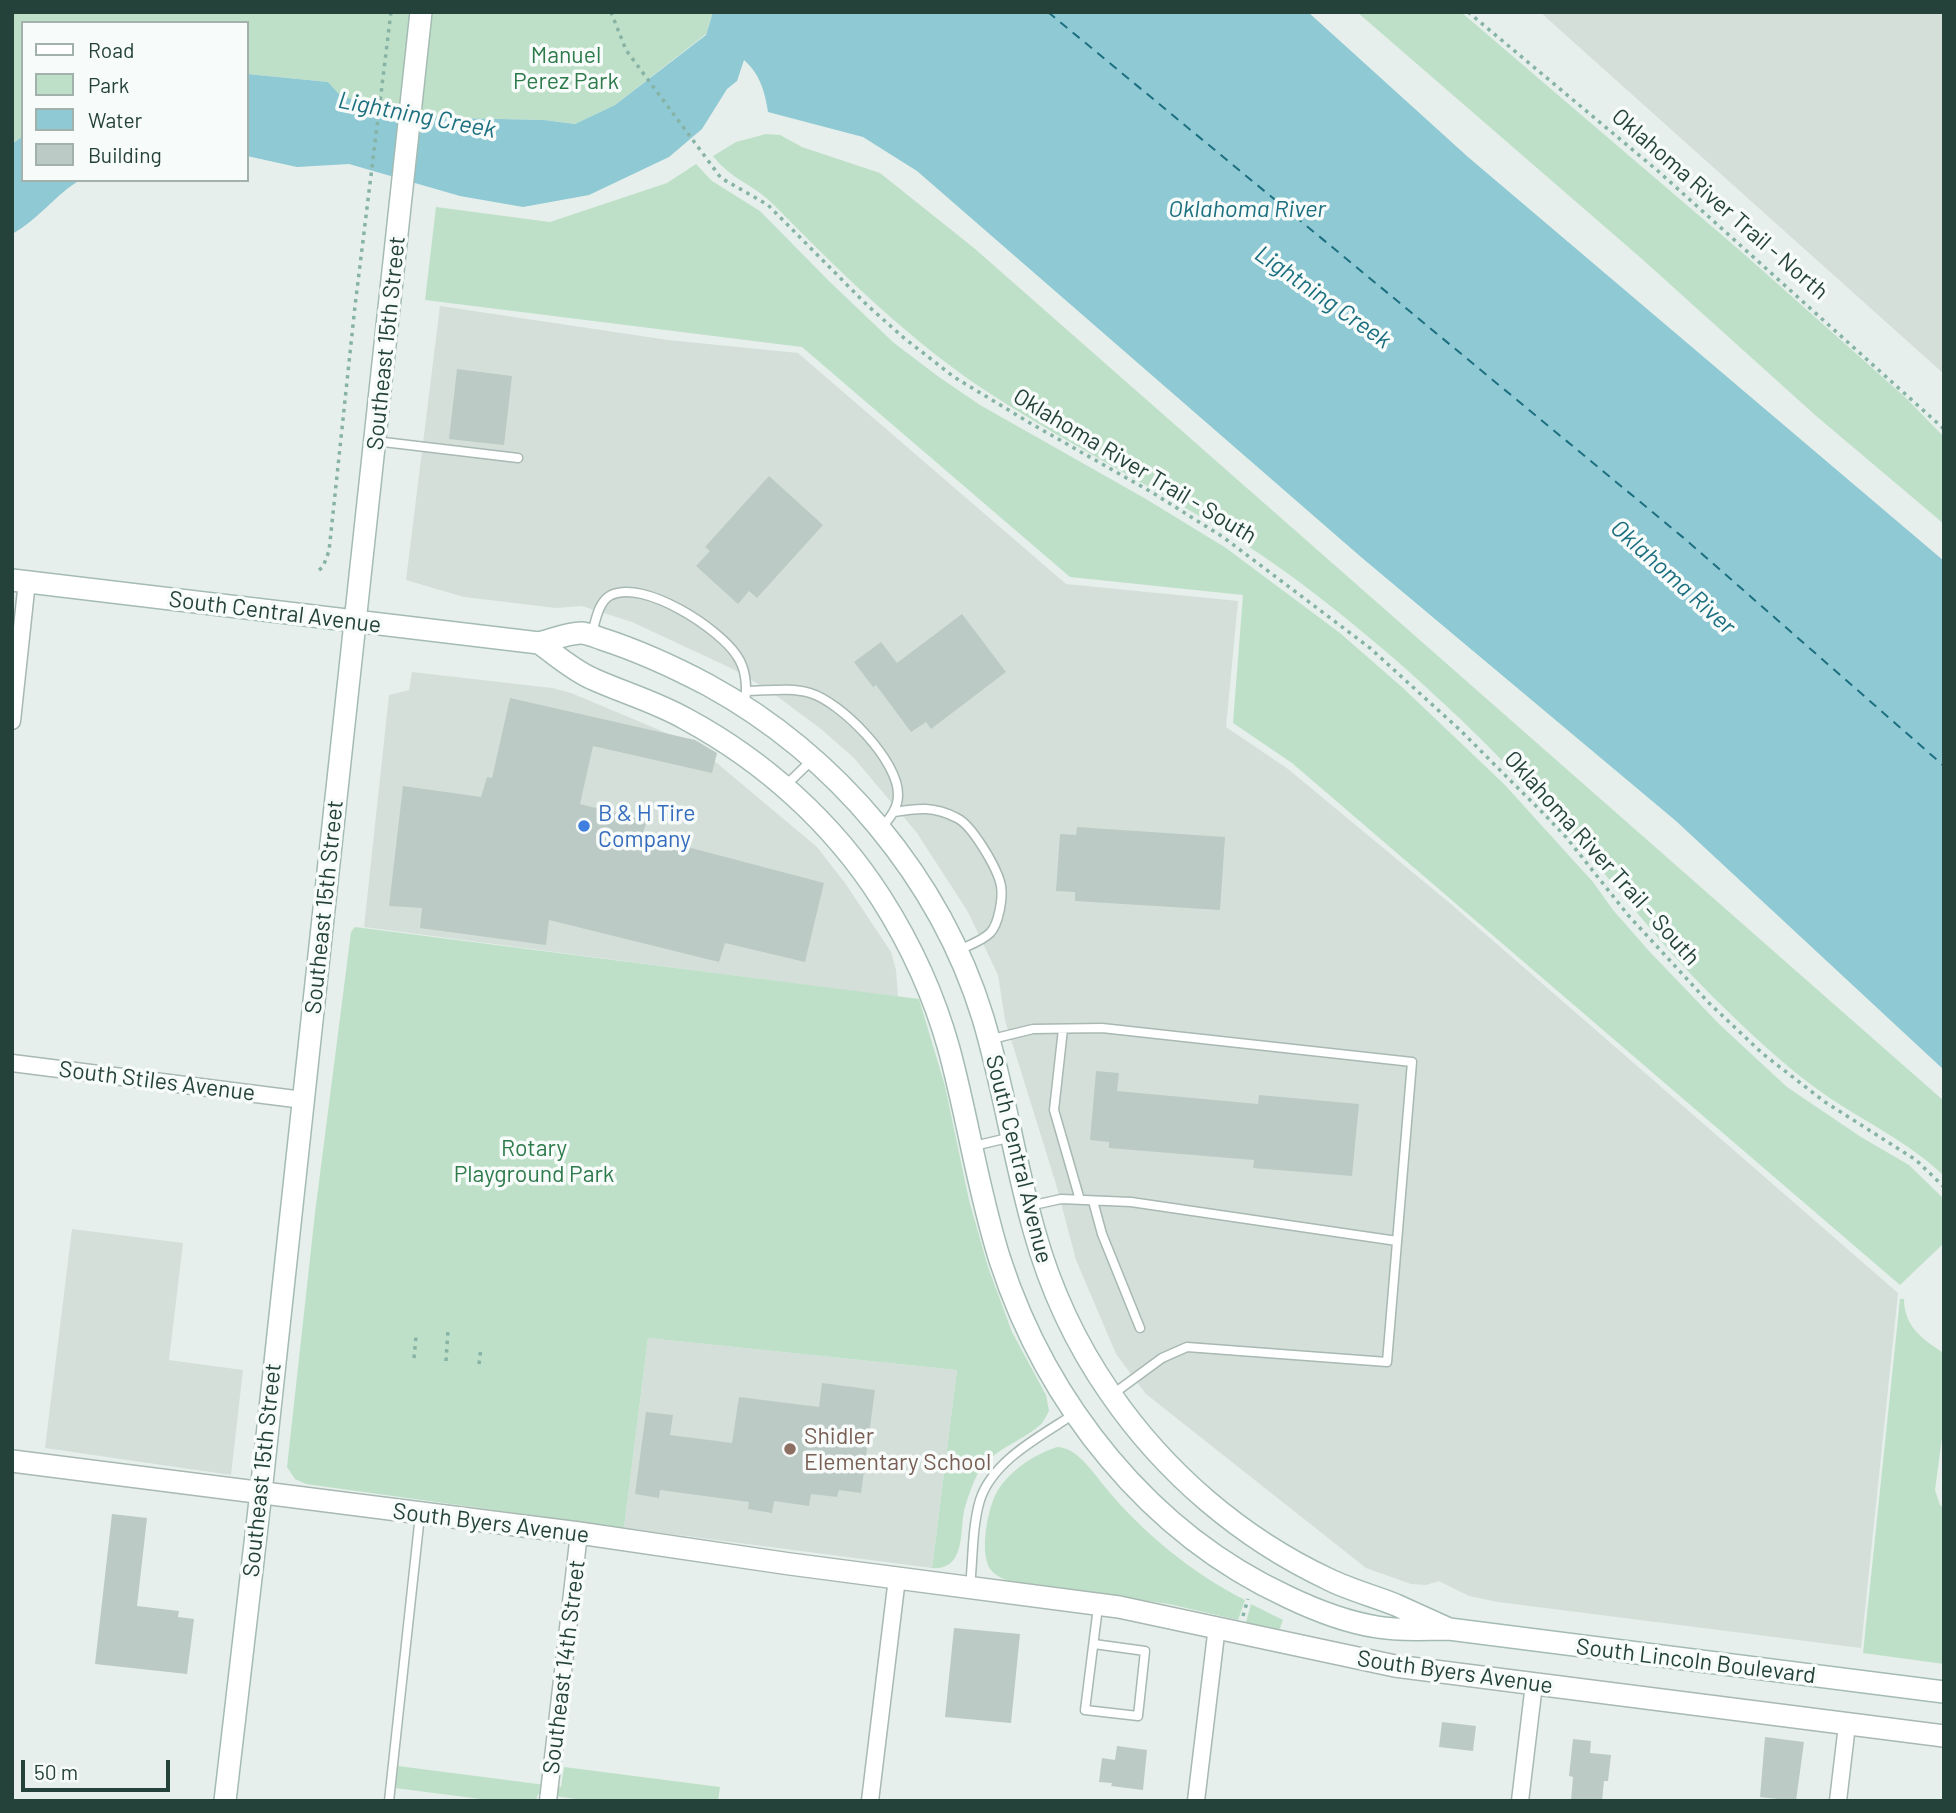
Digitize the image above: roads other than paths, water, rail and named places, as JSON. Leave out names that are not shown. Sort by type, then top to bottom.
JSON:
[{"type":"main road","name":"Southeast 15th Street","points":[[225,1801],[261,1492],[421,12]]},
{"type":"main road","name":"South Central Avenue","points":[[20,581],[539,643],[581,633],[649,657],[745,699],[840,784],[881,829],[923,890],[957,951],[972,985],[989,1040],[1045,1266],[1058,1299],[1091,1363],[1132,1423],[1178,1475],[1245,1531],[1329,1580],[1394,1604],[1449,1629]]},
{"type":"main road","name":"South Central Avenue","points":[[539,643],[589,678],[652,702],[739,751],[818,819],[860,869],[891,914],[927,985],[948,1047],[991,1226],[1014,1298],[1050,1374],[1075,1414],[1142,1495],[1200,1546],[1233,1569],[1290,1598],[1340,1617],[1377,1627],[1449,1629]]},
{"type":"main road","name":"South Byers Avenue","points":[[12,1461],[579,1533],[1099,1604],[1217,1626],[1395,1666],[1944,1736]]},
{"type":"main road","name":"South Lincoln Boulevard","points":[[1449,1629],[1944,1692]]},
{"type":"street","points":[[12,722],[20,581]]},
{"type":"street","name":"South Stiles Avenue","points":[[12,1063],[303,1100]]},
{"type":"street","name":"Southeast 14th Street","points":[[548,1801],[579,1533]]},
{"type":"street","points":[[870,1801],[897,1578]]},
{"type":"street","points":[[1196,1801],[1217,1626]]},
{"type":"street","points":[[1520,1801],[1534,1684]]},
{"type":"street","points":[[1838,1801],[1847,1725]]},
{"type":"lane","points":[[375,442],[518,458]]},
{"type":"lane","points":[[591,636],[600,606],[611,595],[645,595],[679,609],[716,632],[738,657],[744,674],[745,699],[786,690],[811,693],[836,706],[878,749],[895,775],[898,795],[894,812],[881,829]]},
{"type":"lane","points":[[784,788],[813,759]]},
{"type":"lane","points":[[894,812],[925,807],[960,818],[977,838],[1001,885],[994,928],[989,934],[957,951]]},
{"type":"lane","points":[[1063,1028],[1054,1110],[1080,1200]]},
{"type":"lane","points":[[989,1040],[1033,1029],[1102,1028],[1412,1062],[1387,1362],[1187,1347],[1162,1358],[1112,1395]]},
{"type":"lane","points":[[972,1146],[1012,1137]]},
{"type":"lane","points":[[1028,1206],[1061,1199],[1131,1202],[1397,1241]]},
{"type":"lane","points":[[1093,1200],[1102,1234],[1140,1328]]},
{"type":"lane","points":[[970,1587],[976,1516],[986,1487],[1003,1464],[1075,1414]]},
{"type":"lane","points":[[388,1801],[421,1514]]},
{"type":"lane","points":[[1094,1644],[1144,1651],[1138,1716],[1085,1710],[1099,1604]]},
{"type":"water","name":"Oklahoma River","points":[[713,12],[1308,12],[1468,157],[1944,561],[1944,1070],[1676,821],[1361,557],[917,171],[863,137],[768,112],[761,84],[744,60],[737,81],[727,89],[702,129],[669,157],[589,195],[523,207],[460,196],[349,164],[297,167],[248,156],[248,74],[328,82],[338,93],[368,107],[454,118],[544,120],[575,124],[615,105],[706,35]]},
{"type":"water","points":[[21,137],[21,182],[77,182],[12,234],[12,144]]},
{"type":"place","name":"B & H Tire Company","points":[[584,826]]},
{"type":"place","name":"Shidler Elementary School","points":[[790,1449]]},
{"type":"park label","name":"Manuel Perez Park","points":[[566,68]]},
{"type":"park label","name":"Rotary Playground Park","points":[[534,1161]]},
{"type":"water label","name":"Lightning Creek","points":[[417,115]]},
{"type":"water label","name":"Lightning Creek","points":[[1323,297]]}]
